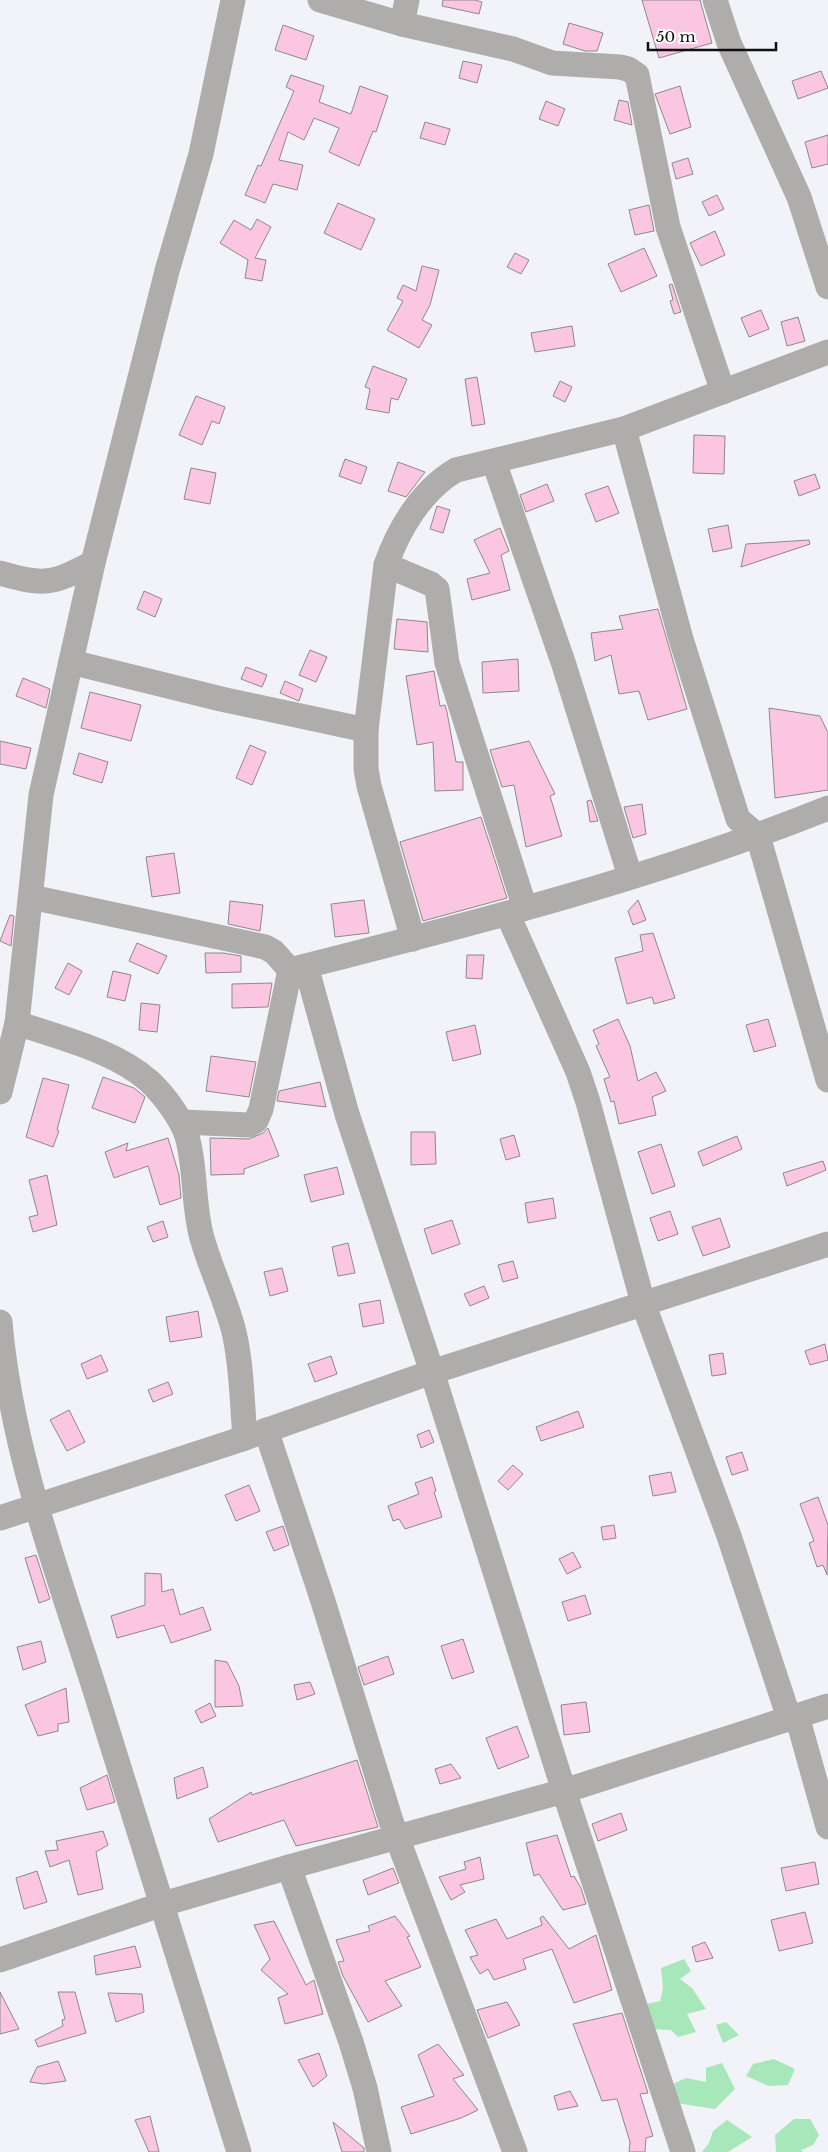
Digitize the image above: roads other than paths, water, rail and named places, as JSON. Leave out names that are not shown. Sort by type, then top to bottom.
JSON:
[{"type":"street","points":[[0,1092],[18,1023],[41,794],[94,563],[167,271],[201,154],[233,0]]},
{"type":"street","points":[[320,0],[402,24],[513,49],[552,63],[628,69],[637,75],[668,227],[723,392]]},
{"type":"street","points":[[402,24],[407,0]]},
{"type":"street","points":[[716,0],[729,43],[799,197],[828,287]]},
{"type":"street","points":[[413,939],[368,786],[366,730],[386,565],[394,544],[411,513],[441,479],[456,470],[624,430],[828,352]]},
{"type":"street","points":[[624,430],[681,639],[738,819],[758,836],[828,1080]]},
{"type":"street","points":[[494,462],[564,665],[630,876]]},
{"type":"street","points":[[0,573],[30,582],[50,581],[69,575],[94,563]]},
{"type":"street","points":[[386,565],[431,584],[437,590],[447,662],[516,912],[581,1080],[643,1303],[793,1717],[828,1827]]},
{"type":"street","points":[[71,662],[221,699],[366,730]]},
{"type":"street","points":[[298,968],[516,912],[758,836],[828,808]]},
{"type":"street","points":[[31,896],[258,945],[274,952],[298,968],[432,1372],[564,1791],[683,2152]]},
{"type":"street","points":[[182,1122],[249,1125],[256,1120],[261,1109],[298,968]]},
{"type":"street","points":[[18,1023],[98,1052],[131,1067],[150,1082],[182,1122],[188,1140],[195,1204],[202,1238],[233,1330],[256,1434],[397,1837],[515,2152]]},
{"type":"street","points":[[0,1518],[256,1434],[432,1372],[828,1244]]},
{"type":"street","points":[[0,1322],[4,1368],[10,1401],[37,1507],[163,1904],[239,2152]]},
{"type":"street","points":[[0,1960],[163,1904],[564,1791],[828,1706]]},
{"type":"street","points":[[289,1867],[351,2042],[365,2088],[379,2152]]}]
